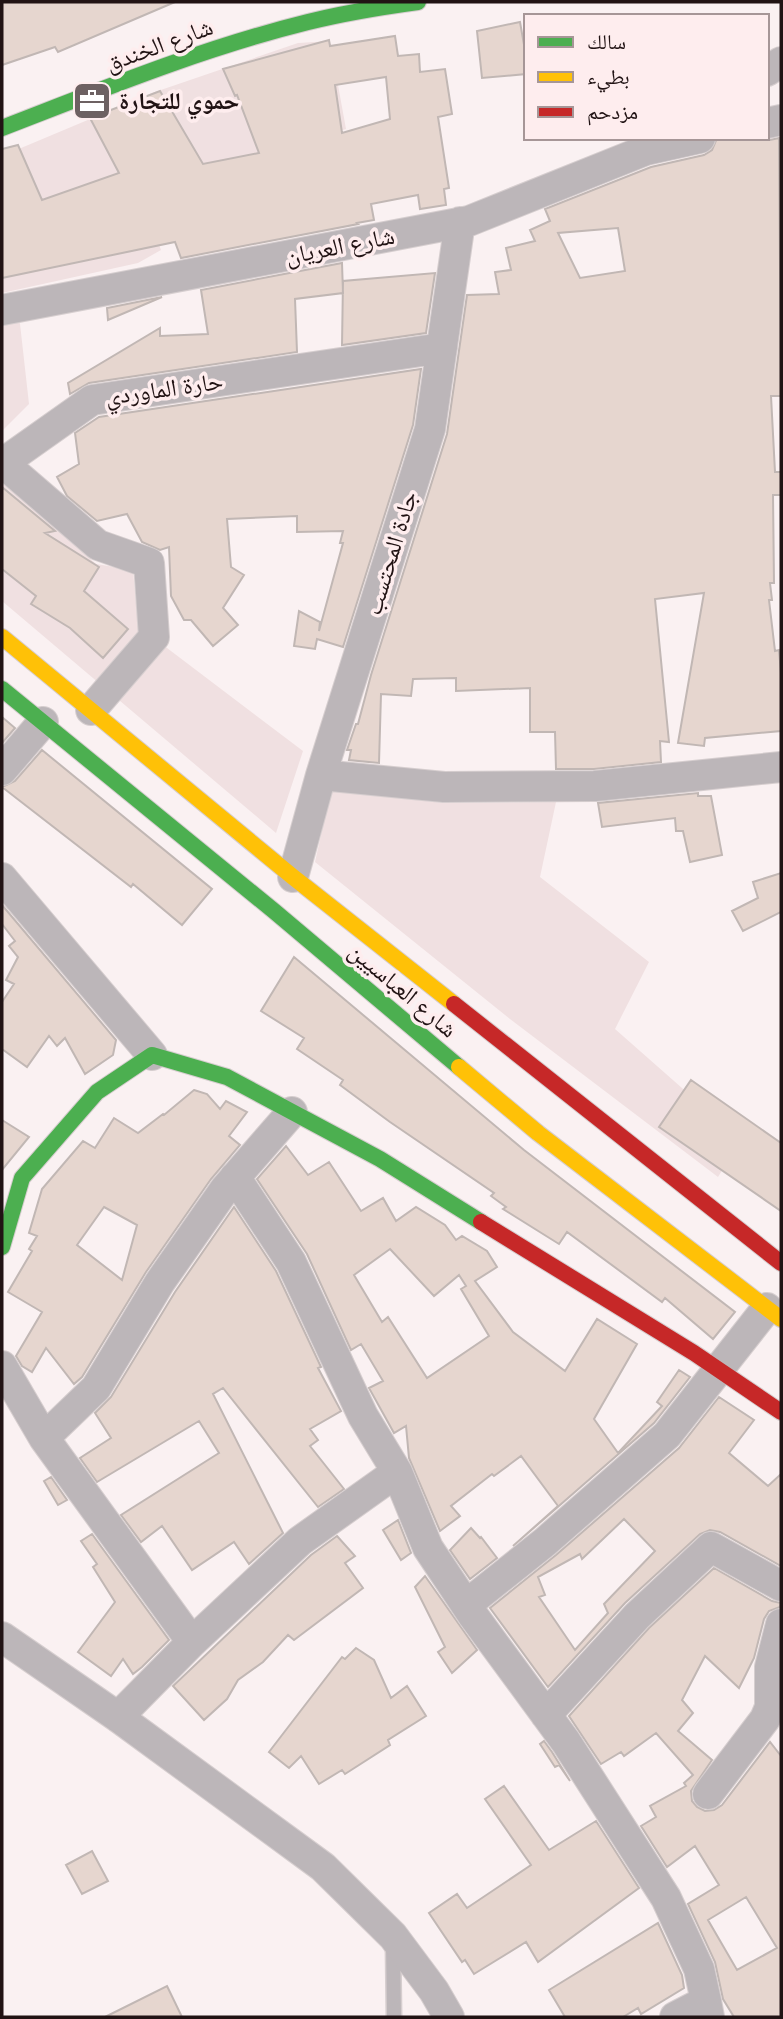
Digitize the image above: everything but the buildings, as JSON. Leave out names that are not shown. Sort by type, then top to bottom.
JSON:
[{"type":"main road","name":"شارع الخندق","points":[[2,128],[242,38],[302,22],[418,2]]},
{"type":"main road","name":"شارع العباسيين","points":[[2,637],[293,877],[781,1263]]},
{"type":"main road","name":"شارع العباسيين","points":[[2,688],[274,911],[538,1133],[774,1313]]},
{"type":"main road","points":[[2,1247],[22,1178],[97,1092],[152,1055],[227,1077],[380,1159],[718,1369],[781,1412]]},
{"type":"street","name":"شارع العريان","points":[[2,310],[460,222],[655,144],[685,140]]},
{"type":"street","name":"جادة المحتسب","points":[[293,877],[321,775],[430,429],[460,222]]},
{"type":"street","name":"حارة الماوردي","points":[[91,710],[154,637],[149,564],[98,545],[3,463],[92,400],[442,348]]},
{"type":"street","points":[[2,770],[43,722]]},
{"type":"street","points":[[321,775],[443,787],[595,786],[781,767]]},
{"type":"street","points":[[2,878],[152,1055]]},
{"type":"street","points":[[44,1438],[96,1388],[160,1282],[235,1177],[292,1112]]},
{"type":"street","points":[[235,1177],[291,1262],[363,1416],[397,1472],[428,1548],[566,1742],[666,1898],[699,1969],[707,2009],[675,2017]]},
{"type":"street","points":[[466,1605],[545,1542],[667,1435],[718,1369],[774,1313]]},
{"type":"street","points":[[7,1386],[192,1642]]},
{"type":"street","points":[[118,1717],[192,1642],[300,1541],[397,1472]]},
{"type":"street","points":[[546,1715],[637,1616],[711,1547],[781,1586]]},
{"type":"street","points":[[708,1794],[765,1719],[770,1706],[770,1667],[781,1624]]},
{"type":"street","points":[[2,1637],[118,1717],[323,1867],[393,1936],[450,2017]]},
{"type":"lane","points":[[393,1936],[394,2017]]},
{"type":"shaded area","points":[[330,41],[346,129],[139,193],[161,250],[138,263],[2,293],[2,156],[152,93],[298,43]]},
{"type":"shaded area","points":[[19,315],[29,404],[2,431],[2,319]]},
{"type":"shaded area","points":[[2,478],[96,564],[133,570],[138,626],[303,751],[276,833],[2,601]]},
{"type":"shaded area","points":[[331,790],[443,803],[556,802],[540,877],[649,962],[615,1029],[741,1140],[718,1177],[510,1019],[315,862]]},
{"type":"traffic: fast","points":[[2,128],[154,70],[269,32],[363,10],[418,2]]},
{"type":"traffic: fast","points":[[2,689],[274,911],[459,1067]]},
{"type":"traffic: fast","points":[[2,1247],[22,1178],[97,1092],[152,1055],[227,1077],[380,1159],[481,1222]]},
{"type":"traffic: slow","points":[[2,637],[293,877],[454,1004]]},
{"type":"traffic: slow","points":[[459,1067],[538,1133],[781,1319]]},
{"type":"traffic: jam","points":[[454,1004],[781,1263]]},
{"type":"traffic: jam","points":[[481,1222],[694,1353],[781,1412]]},
{"type":"place","name":"حموي للتجارة","points":[[92,101]]}]
